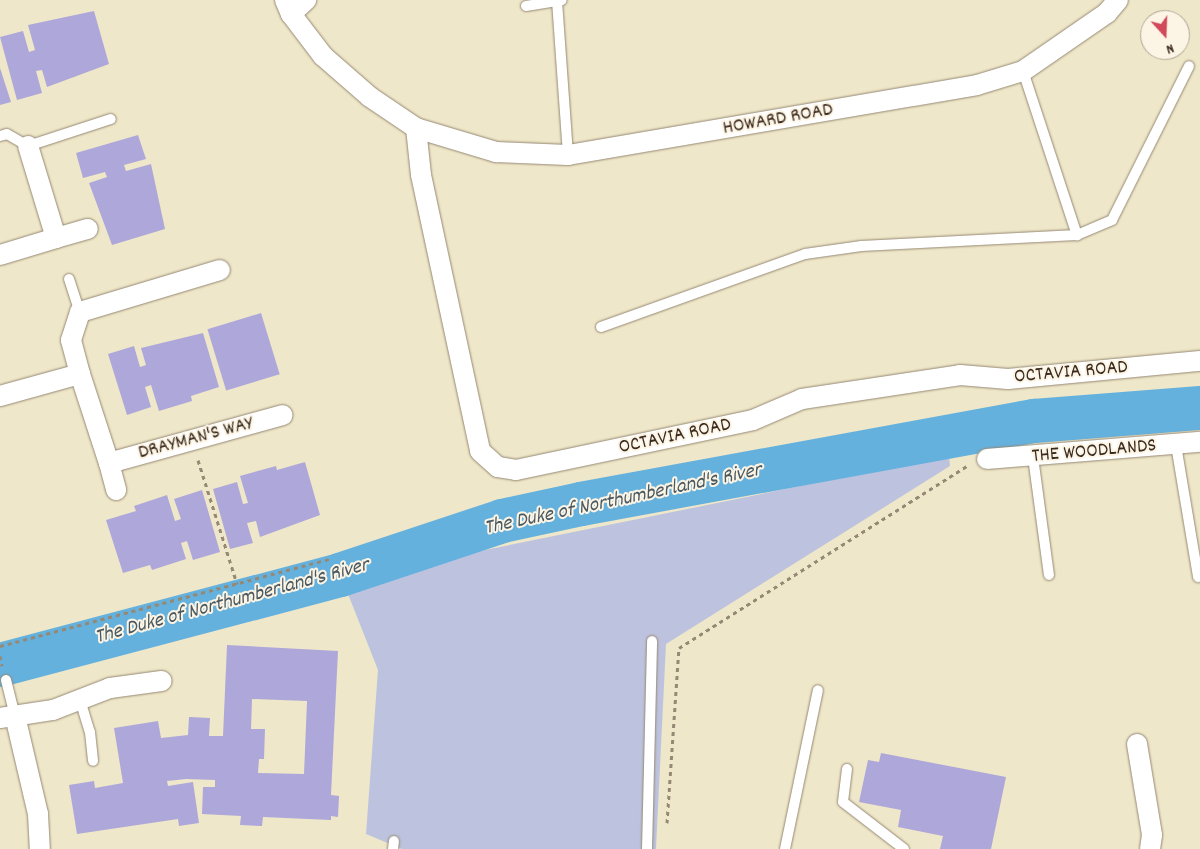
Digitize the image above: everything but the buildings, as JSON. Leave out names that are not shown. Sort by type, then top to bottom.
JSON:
[{"type":"street","points":[[288,7],[306,0]]},
{"type":"street","name":"HOWARD ROAD","points":[[288,7],[323,56],[370,97],[416,128],[496,152],[568,155],[977,84],[1023,71],[1107,13],[1118,0]]},
{"type":"street","name":"OCTAVIA ROAD","points":[[416,128],[421,175],[480,451],[498,467],[516,470],[753,420],[802,399],[832,394],[960,375],[1008,378],[1200,361]]},
{"type":"street","points":[[28,146],[56,238]]},
{"type":"street","points":[[0,255],[88,229]]},
{"type":"street","points":[[116,490],[71,340],[80,312],[220,270]]},
{"type":"street","points":[[0,396],[80,374]]},
{"type":"street","name":"DRAYMAN'S WAY","points":[[109,463],[283,415]]},
{"type":"street","name":"THE WOODLANDS","points":[[987,460],[1200,442]]},
{"type":"street","points":[[40,849],[38,814],[8,717],[53,710],[110,688],[162,680]]},
{"type":"street","points":[[1137,744],[1152,836],[1150,849]]},
{"type":"lane","points":[[526,6],[560,1],[568,155]]},
{"type":"lane","points":[[602,327],[805,254],[861,246],[1077,235],[1112,220],[1189,66]]},
{"type":"lane","points":[[1023,71],[1077,235]]},
{"type":"lane","points":[[0,136],[7,134],[28,146],[111,119]]},
{"type":"lane","points":[[69,279],[80,312]]},
{"type":"lane","points":[[1176,445],[1198,577]]},
{"type":"lane","points":[[1033,457],[1049,575]]},
{"type":"lane","points":[[647,849],[652,641]]},
{"type":"lane","points":[[6,680],[8,717]]},
{"type":"lane","points":[[785,849],[818,690]]},
{"type":"lane","points":[[80,700],[90,732],[93,761]]},
{"type":"lane","points":[[847,769],[843,802],[904,849]]},
{"type":"path","points":[[192,440],[237,584]]},
{"type":"path","points":[[666,830],[679,648],[975,461],[987,460]]},
{"type":"path","points":[[0,646],[330,559]]},
{"type":"shaded area","points":[[949,456],[950,466],[666,644],[656,849],[402,849],[366,834],[378,670],[348,594],[475,552]]},
{"type":"waterway","name":"The Duke of Northumberland's River","points":[[0,665],[340,575],[502,521],[581,504],[1034,421],[1200,408]]}]
